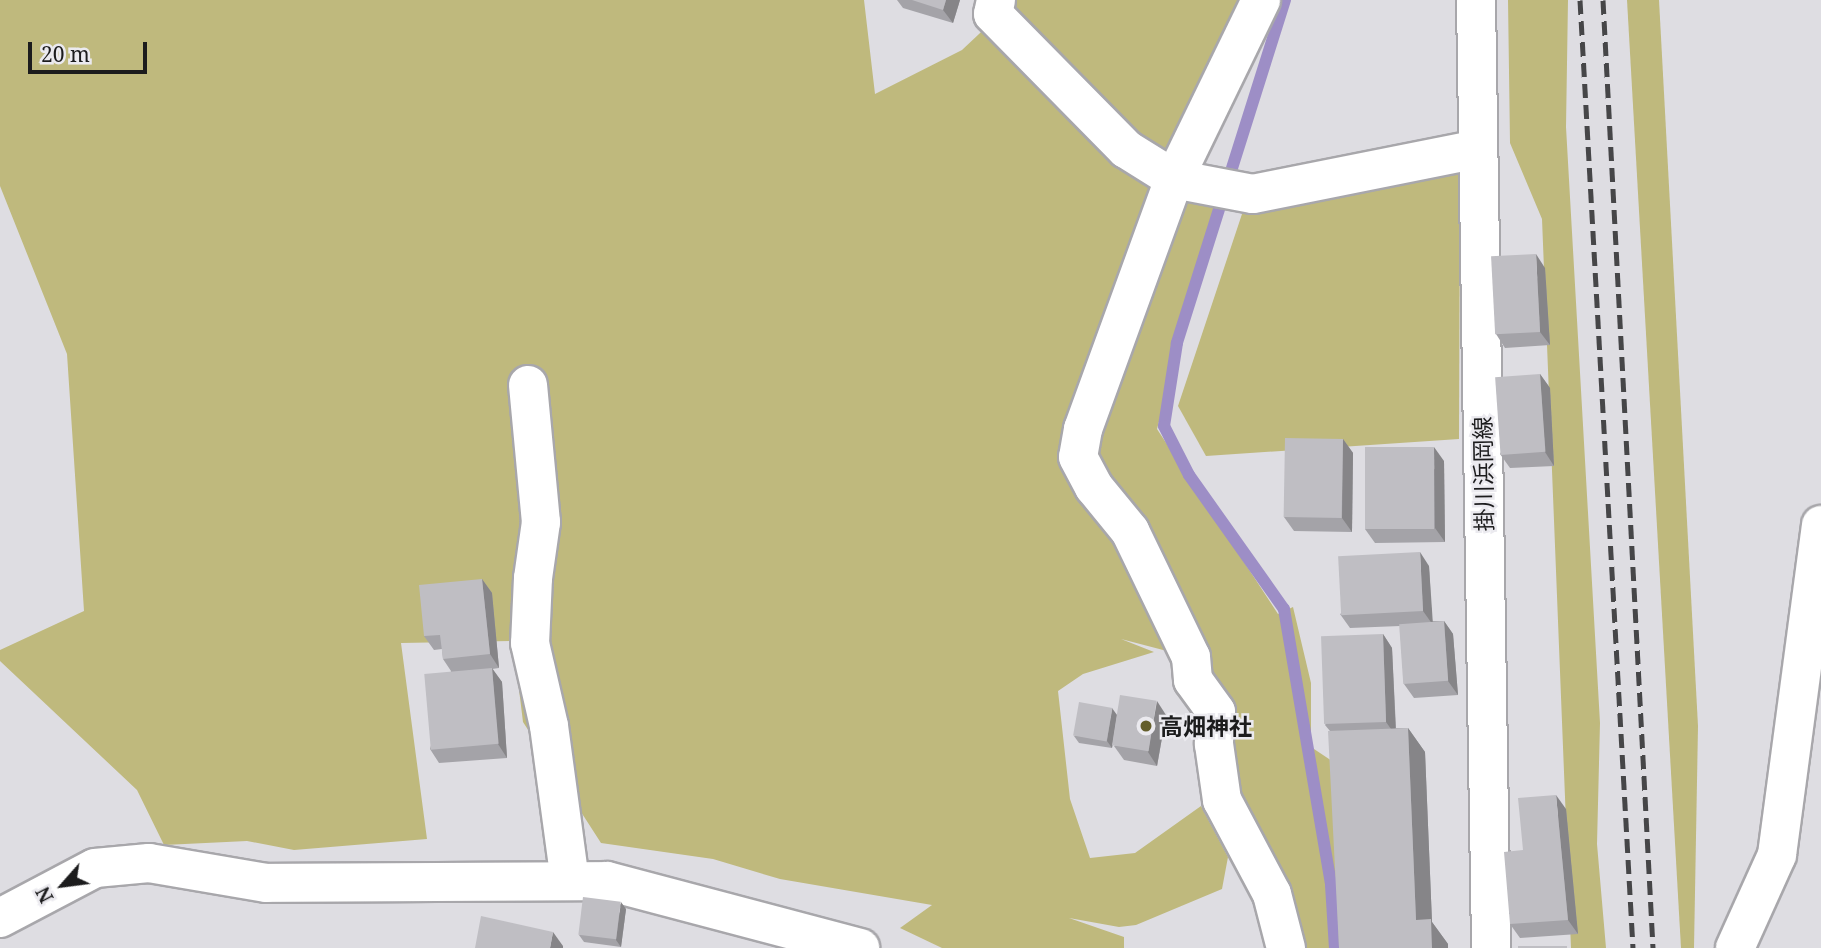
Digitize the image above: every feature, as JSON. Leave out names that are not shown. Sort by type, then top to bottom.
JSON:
[{"type":"street","points":[[1261,0],[1208,186],[1083,429],[1078,457],[1094,487],[1130,531],[1191,657],[1193,680],[1216,712],[1214,744],[1222,800],[1272,894],[1286,948]]},
{"type":"street","name":"掛川浜岡線","points":[[1476,0],[1491,948]]},
{"type":"street","points":[[994,7],[1126,149],[1208,186],[1265,192],[1478,149]]},
{"type":"street","points":[[528,385],[541,522],[533,578],[530,643],[549,726],[570,881]]},
{"type":"street","points":[[1735,948],[1777,855],[1814,606],[1821,525]]},
{"type":"street","points":[[0,918],[95,868],[149,863],[266,883],[607,881],[860,948]]},
{"type":"shaded area","points":[[0,0],[864,0],[875,94],[962,50],[996,18],[998,0],[1247,0],[1190,190],[1219,197],[1157,429],[1278,614],[1293,607],[1311,683],[1311,747],[1338,765],[1346,948],[1267,948],[1190,657],[1121,639],[1154,652],[1083,674],[1058,691],[1070,799],[1090,858],[1135,853],[1201,806],[1228,857],[1222,889],[1136,925],[1119,927],[1069,918],[1124,937],[1124,948],[942,948],[900,928],[932,905],[780,879],[713,859],[601,843],[523,722],[513,641],[401,643],[427,839],[294,850],[247,841],[164,845],[137,790],[0,661],[0,650],[84,611],[67,354],[0,186]]},
{"type":"shaded area","points":[[1508,0],[1568,0],[1566,127],[1600,723],[1597,844],[1606,948],[1571,948],[1542,219],[1510,143]]},
{"type":"shaded area","points":[[1627,0],[1659,0],[1698,726],[1694,948],[1681,948]]},
{"type":"shaded area","points":[[1460,170],[1459,439],[1206,456],[1178,406],[1242,214],[1265,192]]},
{"type":"building","points":[[912,0],[946,0],[943,10]]},
{"type":"building","points":[[1536,254],[1540,332],[1495,334],[1491,256]]},
{"type":"building","points":[[1540,374],[1545,452],[1501,455],[1495,377]]},
{"type":"building","points":[[1285,438],[1343,439],[1342,518],[1284,517]]},
{"type":"building","points":[[1365,447],[1434,447],[1434,529],[1365,529]]},
{"type":"building","points":[[1420,552],[1423,611],[1341,615],[1338,556]]},
{"type":"building","points":[[482,579],[490,654],[443,659],[440,635],[424,636],[419,585]]},
{"type":"building","points":[[1444,621],[1448,681],[1403,684],[1399,624]]},
{"type":"building","points":[[1383,634],[1386,722],[1324,724],[1321,636]]},
{"type":"building","points":[[492,668],[499,744],[431,750],[424,674]]},
{"type":"building","points":[[1120,695],[1157,701],[1149,751],[1112,745]]},
{"type":"building","points":[[1079,702],[1112,708],[1107,741],[1073,735]]},
{"type":"building","points":[[1408,728],[1416,920],[1431,919],[1432,948],[1339,948],[1328,731]]},
{"type":"building","points":[[1556,795],[1568,920],[1510,924],[1504,852],[1523,850],[1518,798]]},
{"type":"building","points":[[583,897],[621,902],[616,939],[578,935]]},
{"type":"building","points":[[481,916],[553,932],[550,948],[475,948]]},
{"type":"building","points":[[1518,946],[1567,948],[1518,948]]},
{"type":"waterway","points":[[1285,0],[1177,343],[1164,426],[1189,475],[1284,609],[1331,885],[1335,948]]},
{"type":"railway","points":[[1580,0],[1633,948]]},
{"type":"railway","points":[[1603,0],[1653,948]]},
{"type":"place","name":"高畑神社","points":[[1146,726]]}]
